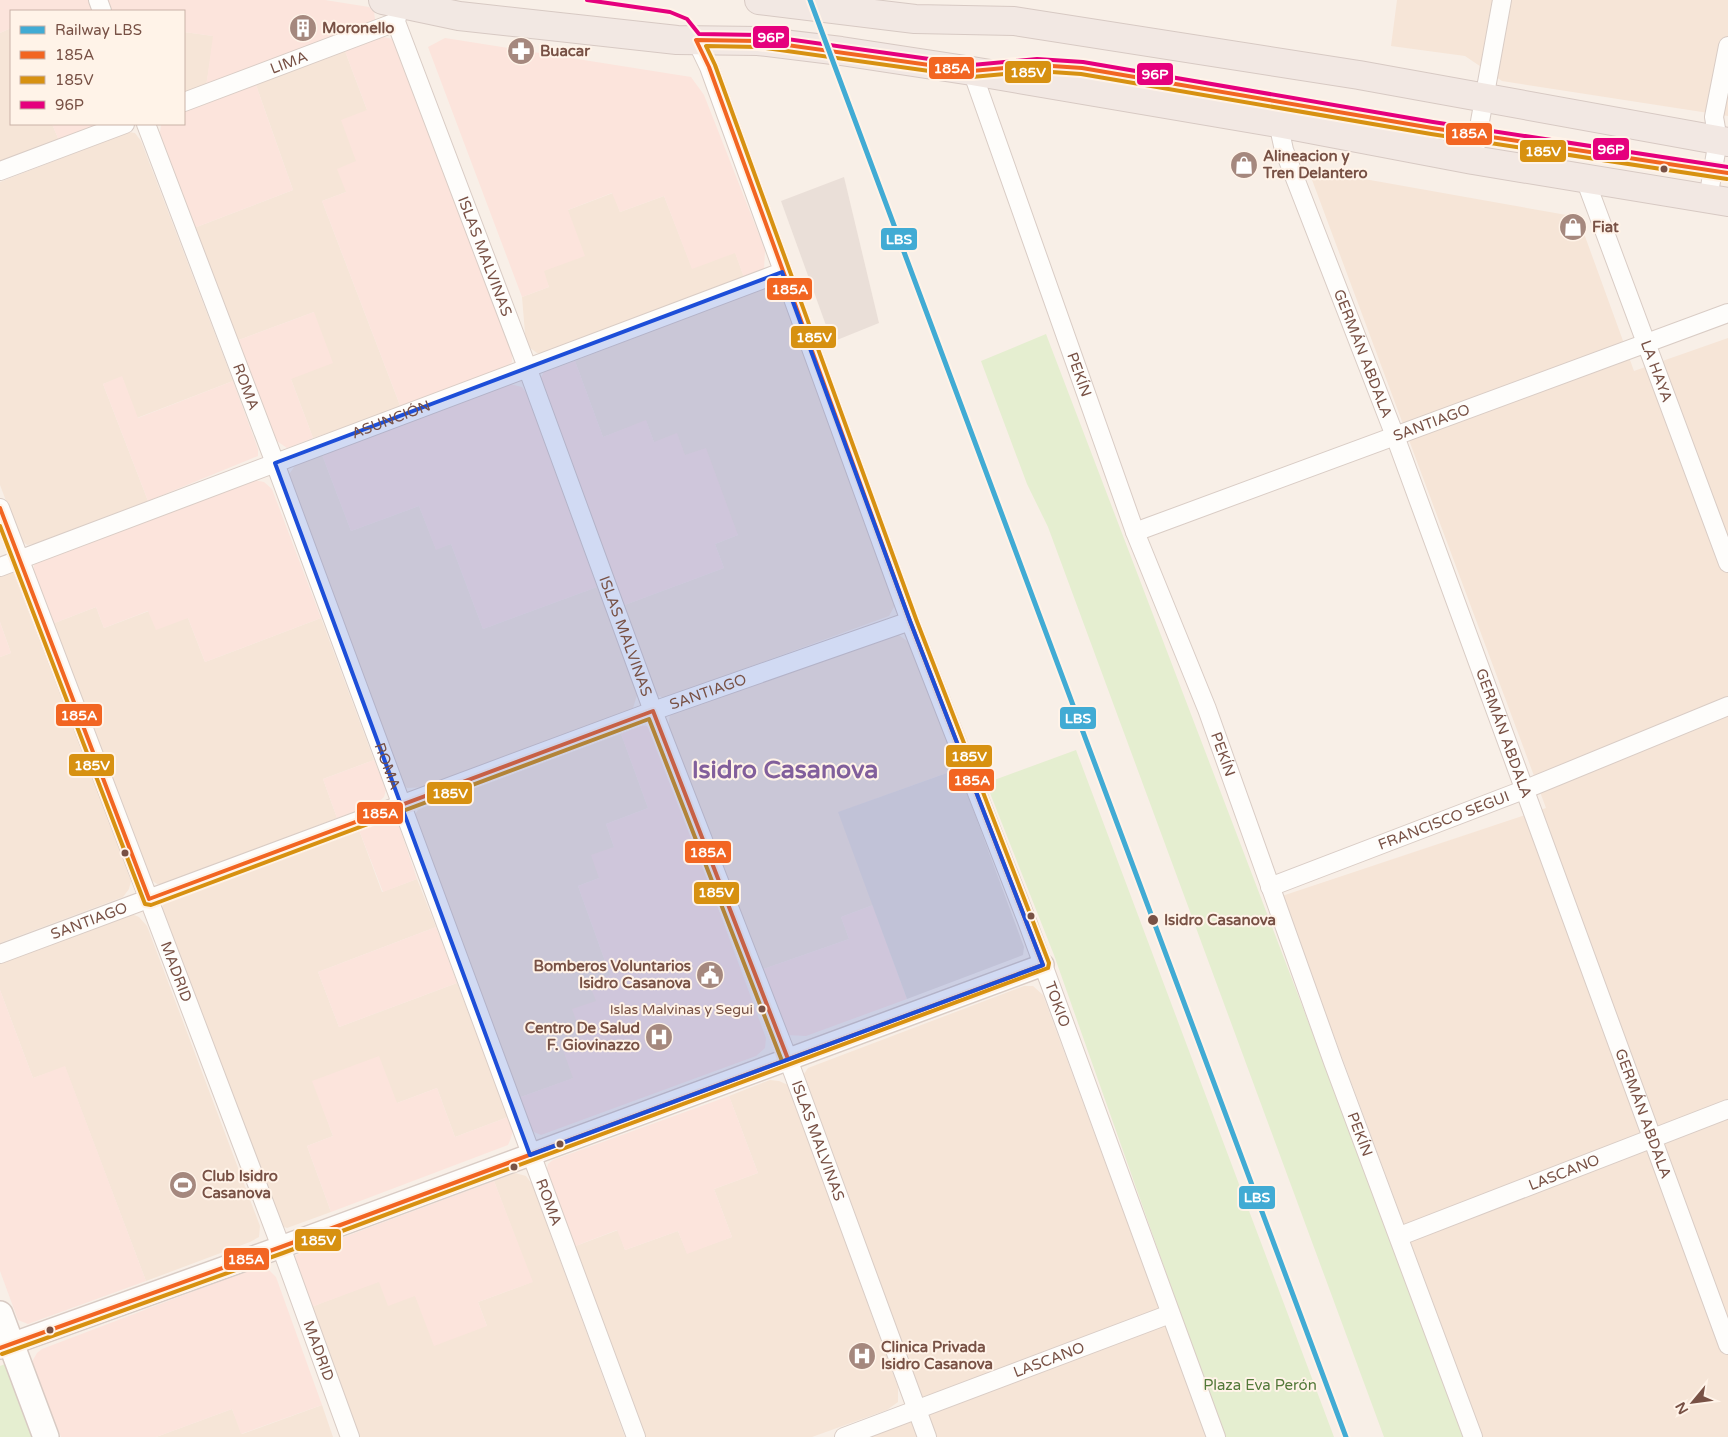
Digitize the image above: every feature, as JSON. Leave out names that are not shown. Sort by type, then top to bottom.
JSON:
[{"type":"highway","points":[[759,0],[813,8],[886,7],[915,19],[1014,21],[1359,75],[1484,98],[1725,137]]},
{"type":"highway","points":[[393,8],[661,38],[758,41],[972,71],[1473,160],[1718,200]]},
{"type":"main road","points":[[0,1314],[5,1346],[46,1437]]},
{"type":"street","points":[[1473,160],[1502,0]]},
{"type":"street","name":"LIMA","points":[[185,102],[393,8]]},
{"type":"street","name":"ISLAS MALVINAS","points":[[393,8],[653,711],[788,1059],[927,1437]]},
{"type":"street","name":"TOKIO","points":[[696,40],[709,67],[910,620],[1043,965],[1216,1437]]},
{"type":"street","points":[[1718,200],[1725,137],[1714,117],[1728,46]]},
{"type":"street","name":"PEKÍN","points":[[972,71],[1135,532],[1207,709],[1334,1067],[1400,1236],[1473,1437]]},
{"type":"street","name":"GERMÁN ABDALA","points":[[1278,124],[1284,150],[1395,436],[1526,789],[1728,1346]]},
{"type":"street","points":[[0,171],[122,125]]},
{"type":"street","name":"ROMA","points":[[146,125],[275,463],[530,1154],[583,1289],[636,1437]]},
{"type":"street","name":"LA HAYA","points":[[1585,179],[1648,342],[1728,563]]},
{"type":"street","name":"ASUNCIÓN","points":[[0,567],[782,272]]},
{"type":"street","name":"SANTIAGO","points":[[1135,532],[1728,313]]},
{"type":"street","name":"MADRID","points":[[0,508],[149,899],[350,1437]]},
{"type":"street","name":"SANTIAGO","points":[[0,954],[653,711],[910,620]]},
{"type":"street","name":"FRANCISCO SEGUI","points":[[1270,887],[1526,789],[1728,706]]},
{"type":"street","points":[[5,1346],[280,1247],[1043,965]]},
{"type":"street","name":"LASCANO","points":[[1400,1236],[1651,1137],[1728,1109]]},
{"type":"street","name":"LASCANO","points":[[844,1437],[1170,1314]]},
{"type":"highlighted area","points":[[782,272],[910,621],[1043,965],[530,1155],[275,463]]},
{"type":"shaded area","points":[[0,0],[91,0],[95,10],[10,10],[10,28],[0,33]]},
{"type":"shaded area","points":[[105,0],[325,0],[369,7],[374,12],[375,19],[374,23],[206,87],[213,36],[185,32],[185,10],[109,10]]},
{"type":"shaded area","points":[[1397,0],[1728,0],[1728,116],[1502,81],[1465,56],[1391,46]]},
{"type":"shaded area","points":[[10,28],[10,125],[52,125],[60,143],[0,165],[0,33]]},
{"type":"shaded area","points":[[185,32],[214,36],[206,87],[185,95]]},
{"type":"shaded area","points":[[383,37],[393,39],[512,350],[512,362],[503,369],[401,408],[322,201],[346,192],[337,169],[356,161],[341,120],[367,110],[345,51]]},
{"type":"shaded area","points":[[445,38],[691,77],[704,95],[765,250],[764,270],[745,280],[735,253],[692,269],[664,196],[620,212],[612,193],[568,210],[585,256],[544,271],[549,287],[522,297],[428,47]]},
{"type":"shaded area","points":[[345,51],[367,110],[357,161],[346,192],[322,201],[401,408],[313,438],[291,379],[314,312],[236,341],[194,228],[293,190],[256,85]]},
{"type":"shaded area","points":[[256,85],[293,190],[194,228],[159,140],[161,125],[185,125],[185,112]]},
{"type":"shaded area","points":[[52,125],[108,125],[60,143]]},
{"type":"shaded area","points":[[129,132],[135,133],[141,141],[233,381],[137,418],[122,377],[103,384],[148,501],[27,545],[21,540],[0,485],[0,182]]},
{"type":"shaded area","points":[[1308,169],[1578,217],[1634,371],[1728,338],[1728,1437],[1483,1437],[1282,896],[1546,808]]},
{"type":"shaded area","points":[[844,177],[879,323],[832,342],[781,201]]},
{"type":"shaded area","points":[[613,193],[620,212],[664,196],[692,268],[735,252],[745,280],[544,353],[537,353],[526,345],[522,297],[549,287],[543,272],[568,210]]},
{"type":"shaded area","points":[[764,287],[779,293],[783,299],[894,599],[894,607],[889,616],[664,698],[656,695],[622,606],[724,568],[715,544],[738,535],[685,455],[654,442],[646,421],[603,437],[575,361]]},
{"type":"shaded area","points":[[314,312],[333,363],[291,379],[313,438],[287,448],[274,439],[236,341]]},
{"type":"shaded area","points":[[575,361],[603,437],[646,420],[654,442],[677,433],[685,455],[706,448],[738,535],[715,544],[724,568],[622,606],[540,379],[544,372]]},
{"type":"shaded area","points":[[122,376],[138,418],[233,381],[258,449],[258,456],[148,501],[103,384]]},
{"type":"shaded area","points":[[510,384],[522,387],[527,394],[597,587],[483,629],[451,544],[436,550],[419,506],[351,531],[321,452]]},
{"type":"shaded area","points":[[321,452],[351,531],[419,506],[436,549],[451,544],[483,629],[597,587],[638,692],[633,708],[627,712],[425,787],[407,788],[401,782],[288,476],[296,464]]},
{"type":"shaded area","points":[[254,480],[264,482],[272,489],[321,618],[205,662],[188,618],[156,630],[148,611],[104,628],[96,607],[52,624],[33,576],[34,565],[42,559]]},
{"type":"shaded area","points":[[9,571],[16,574],[21,581],[131,881],[129,889],[123,897],[0,943],[0,657],[11,653],[0,622],[0,574]]},
{"type":"shaded area","points":[[96,607],[104,628],[149,611],[188,618],[205,662],[321,618],[374,760],[323,779],[337,818],[167,884],[157,884],[148,878],[52,624]]},
{"type":"shaded area","points":[[0,622],[11,653],[0,657]]},
{"type":"shaded area","points":[[896,633],[910,643],[958,769],[839,812],[873,905],[841,917],[849,939],[758,971],[668,728],[670,715],[677,709]]},
{"type":"shaded area","points":[[638,725],[647,726],[654,734],[766,1038],[765,1048],[756,1056],[541,1135],[534,1132],[528,1125],[518,1098],[573,1078],[561,1044],[582,1036],[572,1009],[596,1001],[589,983],[610,975],[578,886],[599,878],[591,855],[614,847],[606,824],[648,808],[620,731]]},
{"type":"shaded area","points":[[620,731],[648,808],[606,824],[614,847],[599,878],[578,886],[610,975],[596,1001],[582,1036],[561,1044],[574,1078],[518,1098],[413,817],[421,806]]},
{"type":"shaded area","points":[[374,760],[386,790],[384,797],[377,803],[337,818],[323,779]]},
{"type":"shaded area","points":[[958,769],[1024,947],[1023,955],[907,999],[838,812]]},
{"type":"shaded area","points":[[385,819],[393,820],[399,826],[417,879],[383,892],[359,830]]},
{"type":"shaded area","points":[[359,830],[382,892],[417,879],[436,927],[318,972],[339,1027],[457,983],[508,1117],[455,1137],[437,1088],[397,1103],[313,1081],[333,1136],[307,1146],[331,1212],[287,1228],[279,1225],[161,910],[164,903]]},
{"type":"shaded area","points":[[873,905],[907,999],[806,1036],[787,1035],[758,971],[849,939],[841,917]]},
{"type":"shaded area","points":[[126,915],[139,917],[147,926],[260,1226],[259,1237],[250,1242],[146,1281],[65,1067],[33,1078],[0,990],[0,962]]},
{"type":"shaded area","points":[[436,927],[457,983],[339,1027],[318,972]]},
{"type":"shaded area","points":[[1024,986],[1033,986],[1043,995],[1207,1437],[861,1437],[925,1413],[803,1081],[804,1074],[808,1068]]},
{"type":"shaded area","points":[[0,990],[33,1078],[65,1066],[146,1281],[28,1324],[18,1320],[0,1271]]},
{"type":"shaded area","points":[[379,1056],[397,1103],[437,1088],[455,1137],[508,1117],[513,1130],[511,1138],[508,1145],[331,1212],[307,1146],[333,1136],[312,1081]]},
{"type":"shaded area","points":[[770,1080],[788,1085],[898,1387],[898,1402],[887,1410],[812,1437],[644,1437],[573,1247],[618,1230],[625,1250],[678,1231],[687,1253],[732,1237],[714,1189],[758,1173],[729,1096]]},
{"type":"shaded area","points":[[729,1096],[758,1173],[714,1189],[732,1237],[687,1254],[678,1231],[625,1250],[617,1230],[573,1247],[546,1173],[548,1164],[553,1160]]},
{"type":"shaded area","points":[[515,1173],[526,1176],[532,1184],[625,1437],[354,1437],[306,1309],[379,1281],[487,1326],[478,1302],[532,1282],[494,1181]]},
{"type":"shaded area","points":[[494,1181],[533,1282],[478,1302],[487,1326],[434,1346],[415,1296],[388,1306],[379,1282],[306,1309],[292,1260],[296,1255]]},
{"type":"shaded area","points":[[260,1266],[268,1269],[276,1277],[322,1405],[241,1434],[232,1409],[156,1437],[61,1437],[33,1368],[33,1360],[37,1353],[42,1349]]},
{"type":"shaded area","points":[[322,1405],[333,1437],[156,1437],[232,1409],[242,1434]]},
{"type":"green space","points":[[1046,334],[1393,1244],[1464,1437],[1384,1437],[1048,527],[1027,484],[981,361]]},
{"type":"green space","name":"Plaza Eva Perón","points":[[1076,750],[1334,1437],[1224,1437],[1054,955],[986,783]]},
{"type":"green space","points":[[5,1364],[33,1437],[0,1437],[0,1366]]},
{"type":"rail line","name":"LBS","points":[[810,0],[1346,1437]]},
{"type":"transit line","name":"96P","points":[[587,0],[670,12],[687,19],[699,34],[759,35],[972,65],[1037,59],[1083,62],[1433,122],[1728,167]]},
{"type":"transit line","name":"185A","points":[[0,1348],[281,1247],[1043,965],[910,621],[709,67],[696,40],[758,41],[972,71],[1037,65],[1082,68],[1432,128],[1728,173]]},
{"type":"transit line","name":"185V","points":[[2,1354],[283,1253],[1048,968],[1049,963],[916,619],[715,65],[706,46],[758,47],[972,77],[1037,71],[1081,74],[1431,134],[1727,179]]},
{"type":"transit line","name":"185A","points":[[0,508],[149,899],[653,711],[788,1059]]},
{"type":"transit line","name":"185V","points":[[0,526],[145,904],[151,905],[649,719],[782,1061]]},
{"type":"place","name":"Moronello","points":[[303,28]]},
{"type":"place","name":"Buacar","points":[[521,51]]},
{"type":"place","name":"Alineacion y Tren Delantero","points":[[1244,165]]},
{"type":"place","name":"Fiat","points":[[1573,227]]},
{"type":"place","name":"Isidro Casanova","points":[[1153,920]]},
{"type":"place","name":"Bomberos Voluntarios Isidro Casanova","points":[[710,975]]},
{"type":"place","name":"Islas Malvinas y Segui","points":[[762,1009]]},
{"type":"place","name":"Centro De Salud F. Giovinazzo","points":[[659,1037]]},
{"type":"place","name":"Club Isidro Casanova","points":[[183,1185]]},
{"type":"place","name":"Clinica Privada Isidro Casanova","points":[[862,1356]]},
{"type":"district","name":"Isidro Casanova","points":[[785,769]]}]
